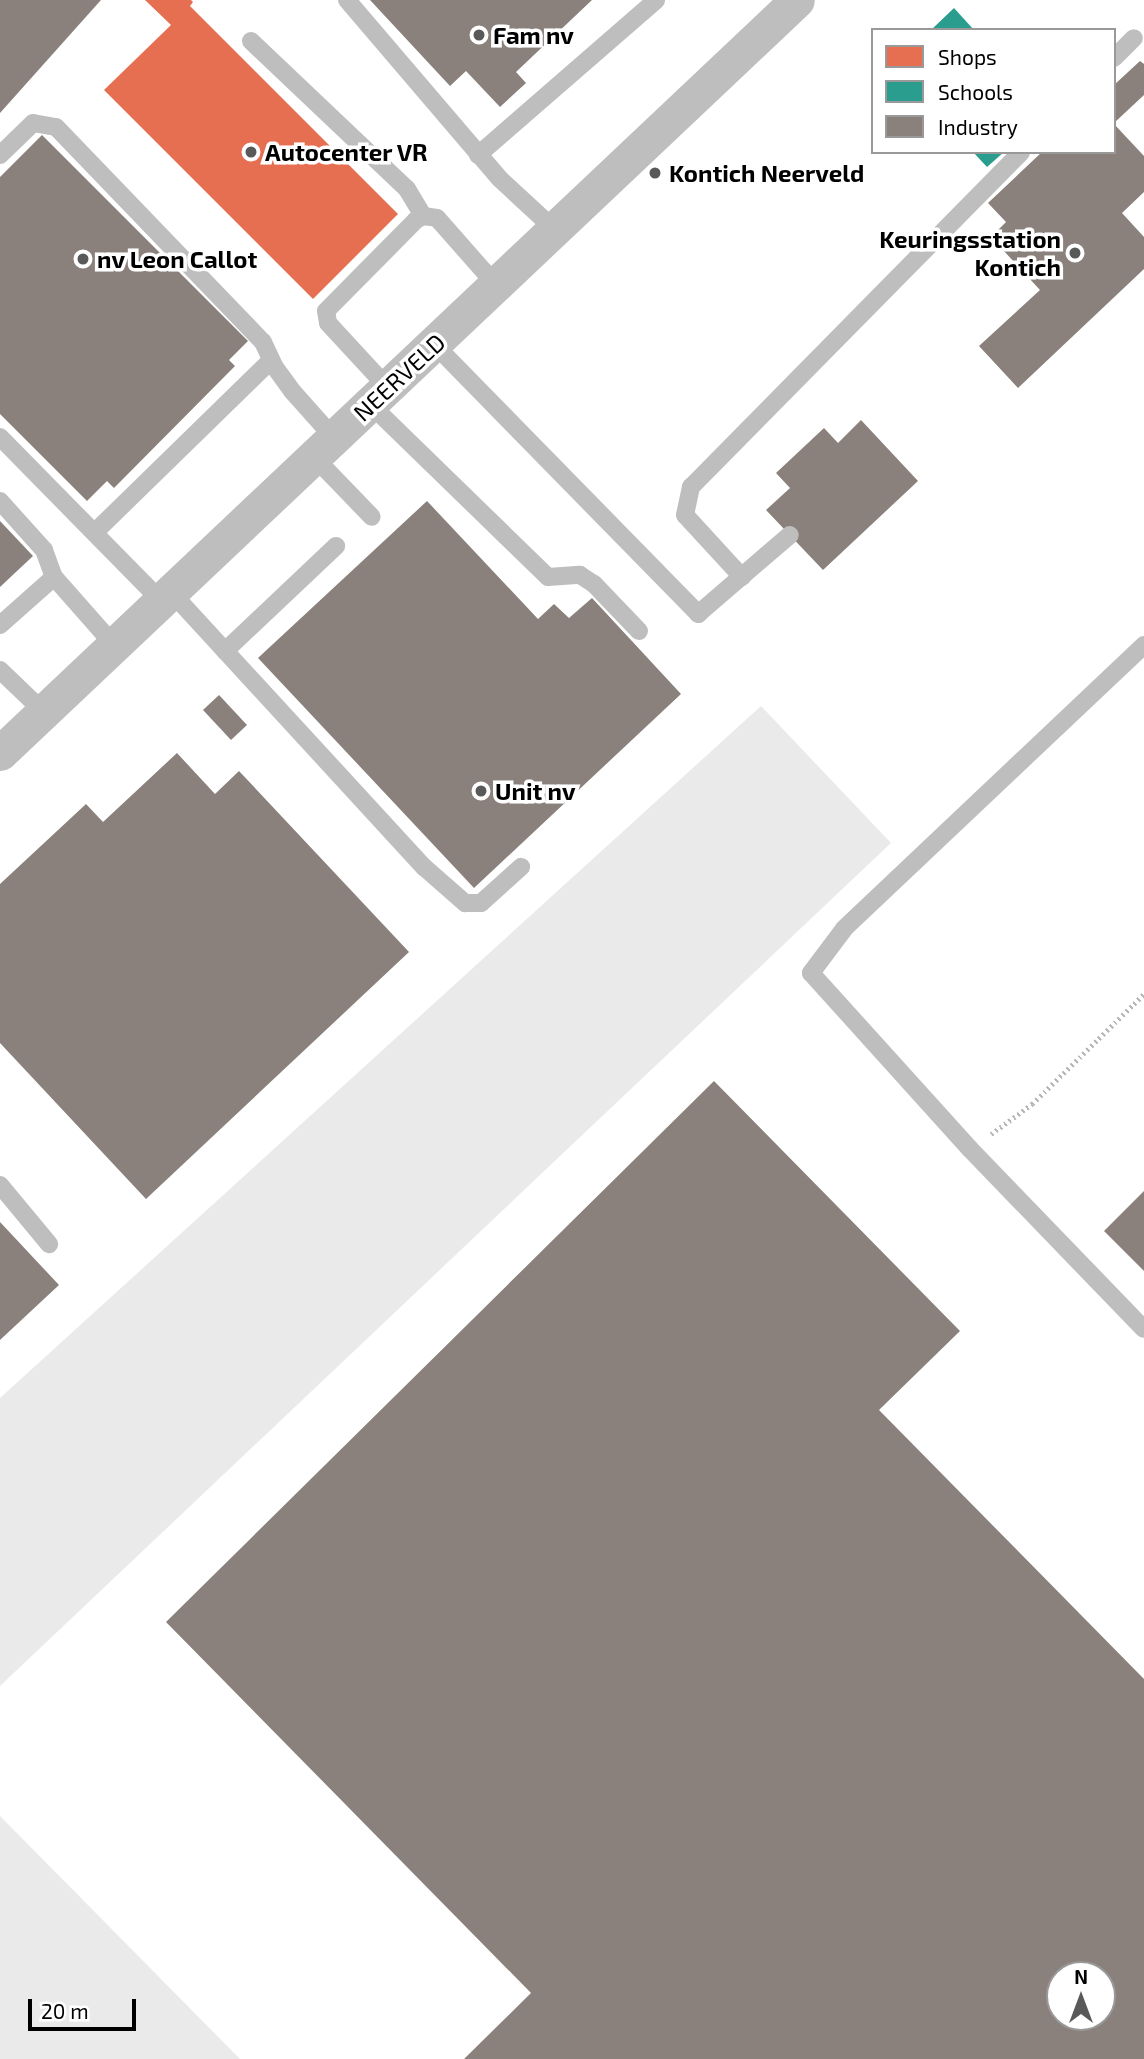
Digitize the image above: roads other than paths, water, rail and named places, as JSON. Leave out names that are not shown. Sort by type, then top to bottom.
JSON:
[{"type":"street","name":"NEERVELD","points":[[0,753],[797,0]]},
{"type":"lane","points":[[347,0],[478,155],[555,230]]},
{"type":"lane","points":[[478,155],[656,0]]},
{"type":"lane","points":[[1116,56],[1134,38]]},
{"type":"lane","points":[[251,41],[407,188],[423,216]]},
{"type":"lane","points":[[0,155],[33,123],[56,127],[263,342],[324,448],[372,517]]},
{"type":"lane","points":[[742,577],[685,515],[691,487],[1019,154]]},
{"type":"lane","points":[[423,216],[438,218],[496,285]]},
{"type":"lane","points":[[423,216],[326,311],[328,323],[379,396],[548,577],[580,575],[594,584],[639,631]]},
{"type":"lane","points":[[434,344],[698,614],[790,535]]},
{"type":"lane","points":[[95,532],[271,360]]},
{"type":"lane","points":[[0,438],[95,532],[225,652],[424,867],[465,903],[481,903],[520,867]]},
{"type":"lane","points":[[0,501],[44,550],[54,577],[114,645]]},
{"type":"lane","points":[[225,652],[336,546]]},
{"type":"lane","points":[[0,625],[54,577]]},
{"type":"lane","points":[[1144,645],[844,929],[811,974],[970,1149],[1144,1329]]},
{"type":"lane","points":[[0,670],[44,712]]},
{"type":"lane","points":[[0,1185],[49,1244]]},
{"type":"place","name":"Fam nv","points":[[479,35]]},
{"type":"place","name":"Autocenter VR","points":[[251,152]]},
{"type":"place","name":"Kontich Neerveld","points":[[655,173]]},
{"type":"place","name":"Keuringsstation Kontich","points":[[1075,253]]},
{"type":"place","name":"nv Leon Callot","points":[[83,259]]},
{"type":"place","name":"Unit nv","points":[[481,791]]}]
